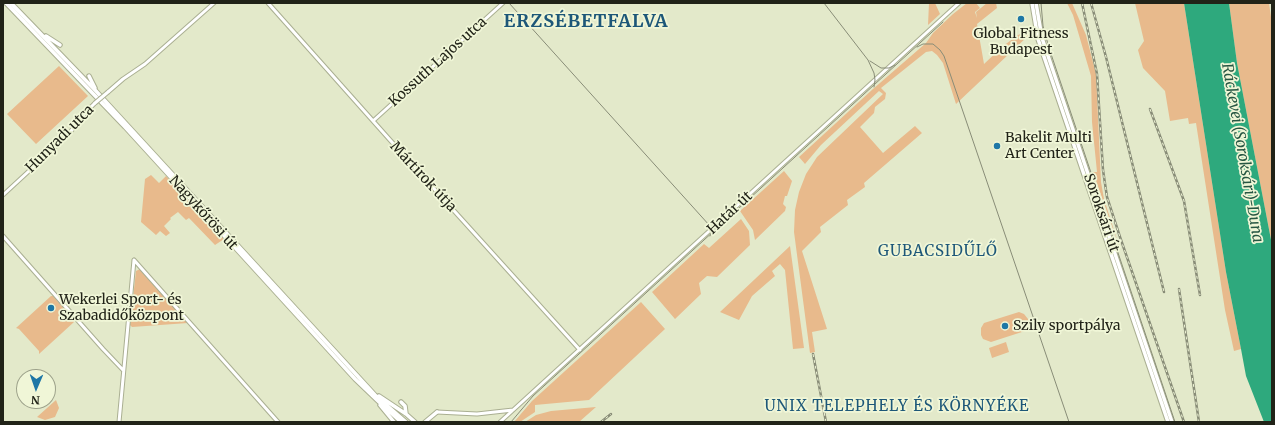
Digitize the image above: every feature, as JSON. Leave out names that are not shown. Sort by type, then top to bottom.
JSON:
[{"type":"main road","name":"Nagykőrösi út","points":[[6,3],[125,127],[355,379],[401,422]]},
{"type":"main road","name":"Nagykőrösi út","points":[[11,3],[43,34],[372,390],[406,422]]},
{"type":"main road","name":"Soroksári út","points":[[1032,3],[1038,38],[1168,422]]},
{"type":"main road","name":"Soroksári út","points":[[1036,3],[1042,38],[1172,422]]},
{"type":"main road","points":[[43,34],[60,46]]},
{"type":"main road","points":[[89,76],[96,91]]},
{"type":"main road","points":[[372,390],[415,422]]},
{"type":"main road","points":[[378,402],[394,422]]},
{"type":"main road","points":[[401,402],[405,408],[404,411],[406,414]]},
{"type":"main road","points":[[405,408],[411,406]]},
{"type":"main road","points":[[425,422],[436,412]]},
{"type":"street","name":"Hunyadi utca","points":[[3,195],[68,135],[86,111],[122,79],[145,64],[214,3]]},
{"type":"street","name":"Mártírok útja","points":[[268,3],[580,350]]},
{"type":"street","name":"Kossuth Lajos utca","points":[[373,121],[503,3]]},
{"type":"street","name":"Határ út","points":[[500,422],[959,3]]},
{"type":"street","points":[[3,236],[103,349],[124,370]]},
{"type":"street","points":[[118,422],[134,260],[278,422]]},
{"type":"street","points":[[436,412],[470,415],[513,410]]},
{"type":"street","points":[[498,412],[502,413],[505,417]]},
{"type":"shaded area","points":[[929,3],[935,3],[940,14],[928,25]]},
{"type":"shaded area","points":[[967,3],[976,3],[980,8],[975,12],[977,18],[976,12],[987,3],[996,3],[997,8],[977,24],[984,64],[1003,46],[1028,28],[1028,36],[956,104],[943,63],[932,51],[926,52],[881,88],[886,93],[885,99],[875,107],[874,113],[860,127],[883,153],[915,126],[922,133],[864,183],[865,187],[847,200],[848,205],[820,227],[821,232],[802,251],[827,329],[812,332],[815,352],[810,353],[794,232],[795,210],[799,192],[806,174],[817,157],[883,94],[879,91],[821,145],[805,164],[799,157],[926,43],[933,33]]},
{"type":"shaded area","points":[[1067,3],[1072,3],[1086,35],[1096,74],[1101,182],[1104,199],[1119,246],[1093,172],[1097,172],[1092,122],[1091,76],[1073,15]]},
{"type":"shaded area","points":[[1135,3],[1184,3],[1226,272],[1241,349],[1234,351],[1225,310],[1196,123],[1189,124],[1188,118],[1170,121],[1165,91],[1143,68],[1138,50],[1144,41]]},
{"type":"shaded area","points":[[1229,3],[1269,3],[1272,24],[1272,245],[1237,63]]},
{"type":"shaded area","points":[[59,66],[88,96],[36,144],[7,114]]},
{"type":"shaded area","points":[[784,171],[792,181],[783,204],[786,207],[785,211],[755,240],[753,230],[740,211]]},
{"type":"shaded area","points":[[151,175],[159,183],[166,176],[224,239],[215,245],[189,218],[186,220],[178,212],[170,218],[171,219],[164,226],[170,233],[166,236],[160,231],[156,235],[141,222],[145,179]]},
{"type":"shaded area","points":[[741,219],[749,231],[750,245],[717,277],[707,276],[699,283],[701,294],[675,319],[652,292],[704,244],[709,248]]},
{"type":"shaded area","points":[[790,246],[804,348],[793,349],[785,270],[780,264],[772,271],[775,276],[752,296],[739,320],[720,312]]},
{"type":"shaded area","points":[[140,269],[188,323],[132,327],[130,325],[136,271]]},
{"type":"shaded area","name":"Wekerlei Sport- és Szabadidőközpont","points":[[51,296],[53,296],[74,320],[74,322],[39,354],[39,351],[19,329],[16,328]]},
{"type":"shaded area","points":[[641,302],[665,329],[589,400],[535,405],[535,412],[520,422],[514,422],[532,401]]},
{"type":"shaded area","name":"Szily sportpálya","points":[[1019,312],[1024,314],[1028,319],[1028,324],[1025,331],[991,342],[983,339],[981,335],[981,328],[984,323]]},
{"type":"shaded area","points":[[1006,342],[1009,352],[992,358],[989,348]]},
{"type":"shaded area","points":[[56,400],[59,408],[55,417],[45,420],[37,417],[46,409],[56,409]]},
{"type":"shaded area","points":[[596,407],[579,422],[525,422],[536,415],[551,411]]},
{"type":"water","name":"Ráckevei (Soroksári)-Duna","points":[[1184,3],[1229,3],[1237,63],[1272,245],[1272,422],[1264,422],[1246,376],[1226,272]]},
{"type":"tram line","points":[[509,3],[710,226],[712,230],[710,236]]},
{"type":"tram line","points":[[824,3],[868,60],[874,73],[874,87]]},
{"type":"tram line","points":[[1041,3],[1043,26],[1049,48],[1175,422]]},
{"type":"tram line","points":[[511,422],[533,396],[943,22]]},
{"type":"tram line","points":[[917,47],[923,44],[933,44],[944,56],[1069,422]]},
{"type":"tram line","points":[[870,61],[881,68],[889,68],[895,65]]},
{"type":"railway","points":[[1082,3],[1097,74],[1103,170],[1107,197],[1184,422]]},
{"type":"railway","points":[[1091,3],[1106,57],[1164,292]]},
{"type":"railway","points":[[1150,109],[1184,201],[1200,295]]},
{"type":"railway","points":[[1179,289],[1199,422]]},
{"type":"railway","points":[[813,354],[826,422]]},
{"type":"railway","points":[[601,422],[611,414]]},
{"type":"place","name":"Global Fitness Budapest","points":[[1021,19]]},
{"type":"place","name":"Bakelit Multi Art Center","points":[[997,146]]},
{"type":"place","name":"Wekerlei Sport- és Szabadidőközpont","points":[[51,308]]},
{"type":"place","name":"Szily sportpálya","points":[[1005,326]]},
{"type":"district","name":"ERZSÉBETFALVA","points":[[586,22]]},
{"type":"district","name":"GUBACSIDŰLŐ","points":[[938,252]]},
{"type":"district","name":"UNIX TELEPHELY ÉS KÖRNYÉKE","points":[[897,407]]}]
